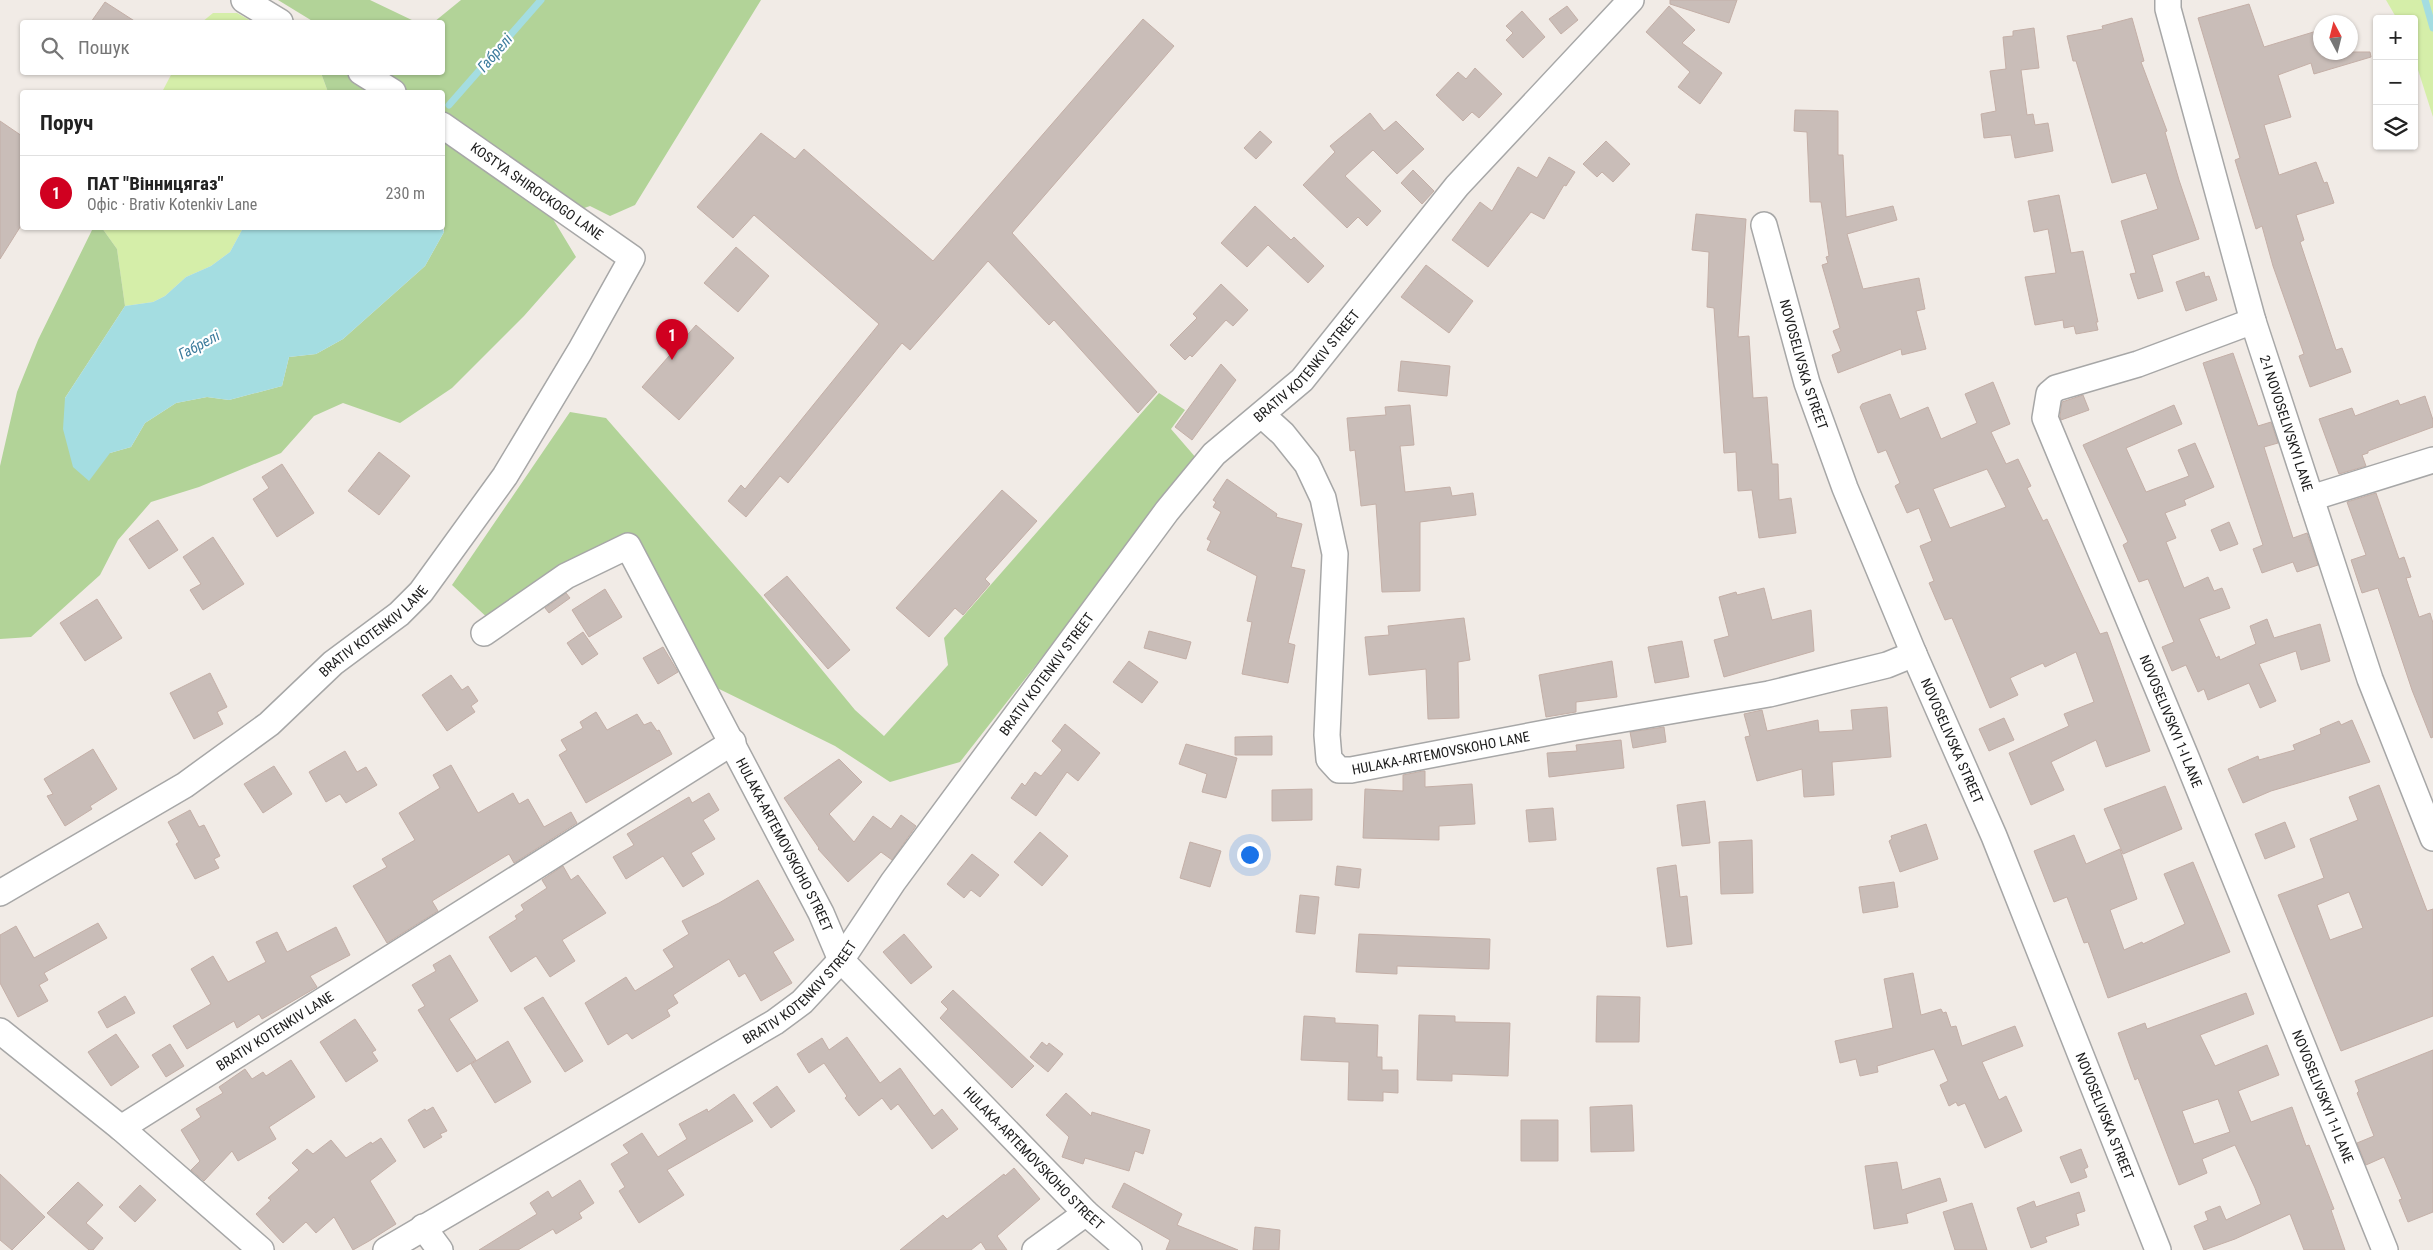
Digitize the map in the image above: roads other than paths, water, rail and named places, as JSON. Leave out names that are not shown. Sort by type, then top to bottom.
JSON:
[{"type":"street","points":[[244,0],[277,20]]},
{"type":"street","name":"BRATIV KOTENKIV STREET","points":[[386,1250],[775,1022],[802,1002],[841,960],[899,874],[1167,511],[1214,454],[1262,416],[1302,380],[1457,186],[1630,0]]},
{"type":"street","name":"2-I NOVOSELIVSKYI LANE","points":[[2168,0],[2168,9],[2253,321],[2370,679],[2433,838]]},
{"type":"street","points":[[366,75],[390,90]]},
{"type":"street","name":"KOSTYA SHIROCKOGO LANE","points":[[445,127],[632,258]]},
{"type":"street","name":"NOVOSELIVSKA STREET","points":[[1764,225],[1807,383],[1844,488],[1994,836],[2158,1250]]},
{"type":"street","name":"BRATIV KOTENKIV LANE","points":[[0,893],[185,785],[269,724],[333,663],[399,614],[421,592],[505,476],[580,352],[632,258]]},
{"type":"street","name":"NOVOSELIVSKYI 1-I LANE","points":[[2253,321],[2138,364],[2056,388],[2050,394],[2045,418],[2186,757],[2385,1250]]},
{"type":"street","name":"HULAKA-ARTEMOVSKOHO LANE","points":[[1262,416],[1283,434],[1307,464],[1323,498],[1335,554],[1327,734],[1329,759],[1340,770],[1351,770],[1577,727],[1769,694],[1886,665],[1914,654]]},
{"type":"street","points":[[2311,498],[2433,460]]},
{"type":"street","name":"HULAKA-ARTEMOVSKOHO STREET","points":[[484,633],[566,576],[628,546],[821,912],[841,960],[1086,1213],[1129,1250]]},
{"type":"street","name":"BRATIV KOTENKIV LANE","points":[[121,1128],[733,742]]},
{"type":"street","points":[[0,1031],[121,1128],[261,1250]]},
{"type":"street","points":[[1036,1250],[1086,1213]]},
{"type":"street","points":[[423,1227],[440,1250]]},
{"type":"water","points":[[242,230],[443,230],[444,232],[425,266],[343,339],[316,354],[289,357],[282,386],[229,400],[207,397],[176,403],[145,423],[131,447],[110,453],[89,481],[73,467],[63,429],[65,398],[125,306],[153,302],[165,296],[186,277],[211,266],[230,252]]},
{"type":"waterway","name":"Габрелі","points":[[449,105],[541,0]]},
{"type":"waterway","points":[[2425,0],[2433,28]]},
{"type":"place","name":"ПАТ \"Вінницягаз\"","points":[[672,360]]}]
